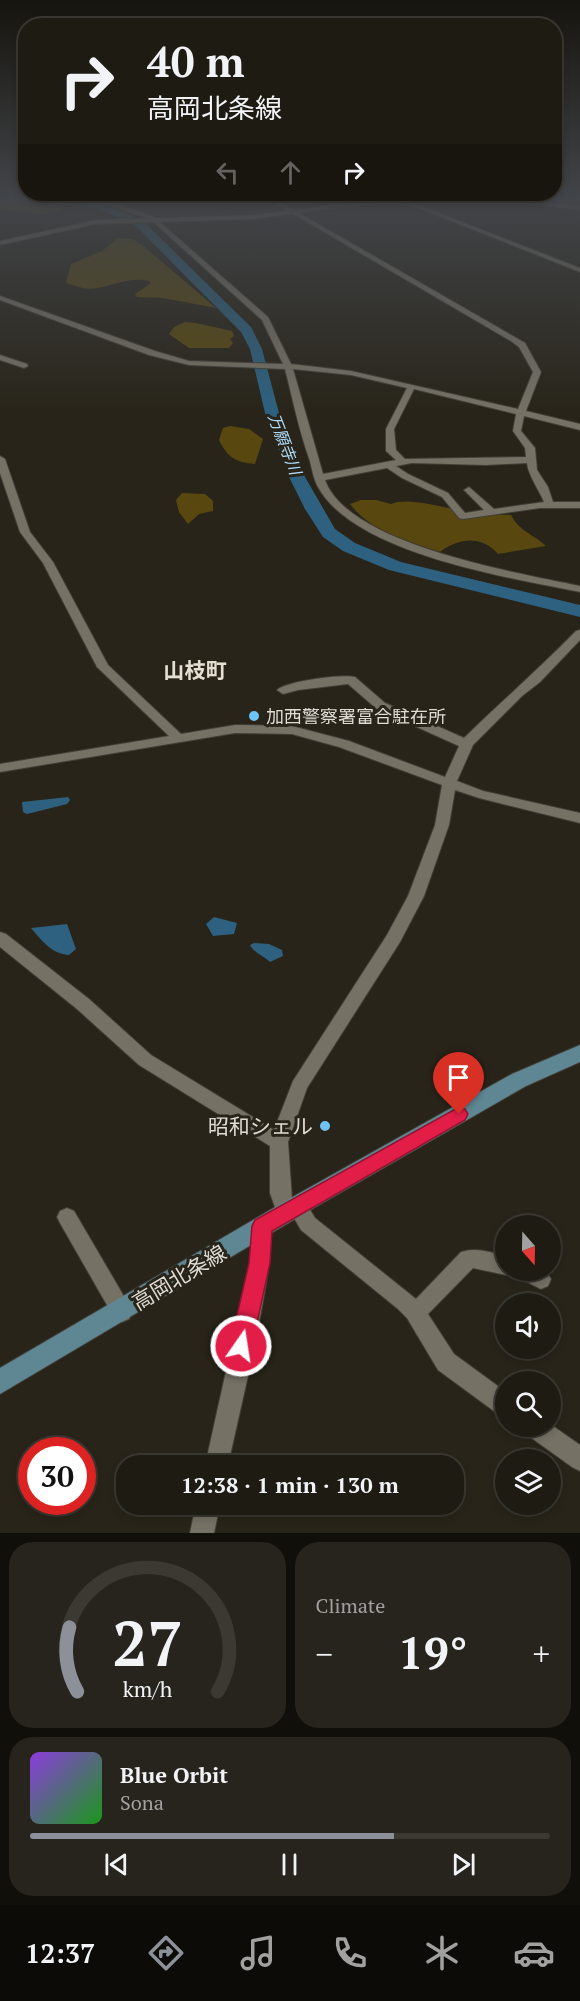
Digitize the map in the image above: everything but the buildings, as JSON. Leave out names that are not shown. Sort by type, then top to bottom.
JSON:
[{"type":"main road","name":"高岡北条線","points":[[0,1383],[123,1312],[291,1209],[519,1080],[580,1053]]},
{"type":"street","points":[[209,270],[265,319],[286,366],[323,487],[341,508],[371,530],[390,539],[493,571],[580,589]]},
{"type":"street","points":[[394,270],[481,318],[522,345],[537,372],[531,395],[520,413],[518,431],[530,448],[532,470],[562,519]]},
{"type":"street","points":[[0,298],[168,358],[199,364],[329,369],[412,386],[580,427]]},
{"type":"street","points":[[0,357],[24,366]]},
{"type":"street","points":[[402,461],[391,451],[390,429],[412,386]]},
{"type":"street","points":[[0,459],[25,532],[48,562],[103,668],[173,732],[177,739]]},
{"type":"street","points":[[320,478],[402,461],[531,460]]},
{"type":"street","points":[[389,465],[405,476],[445,495],[463,516],[580,505]]},
{"type":"street","points":[[469,490],[491,512]]},
{"type":"street","points":[[495,1398],[446,1362],[414,1311],[291,1209],[280,1193],[279,1142],[300,1086],[394,938],[416,896],[442,825],[449,783],[466,744],[518,693],[536,679],[580,633]]},
{"type":"street","points":[[283,690],[297,686],[351,680],[381,706],[466,744]]},
{"type":"street","points":[[0,768],[235,729],[292,730],[344,744],[449,783],[522,806],[580,818]]},
{"type":"street","points":[[0,938],[83,1004],[145,1060],[279,1142]]},
{"type":"street","points":[[67,1217],[123,1312]]},
{"type":"street","points":[[218,1455],[260,1263],[262,1226]]},
{"type":"street","points":[[414,1311],[423,1306],[468,1259],[495,1263]]},
{"type":"street","points":[[549,1437],[580,1459]]},
{"type":"street","points":[[202,1533],[206,1515]]},
{"type":"shaded area","points":[[70,270],[171,270],[216,308],[163,298],[137,297],[135,294],[150,284],[150,281],[127,281],[91,289],[66,283]]},
{"type":"shaded area","points":[[185,322],[232,331],[234,336],[230,339],[233,343],[229,348],[189,348],[169,334],[174,327]]},
{"type":"shaded area","points":[[230,426],[249,429],[263,439],[255,464],[233,458],[222,446],[219,440],[223,428]]},
{"type":"shaded area","points":[[182,493],[205,494],[213,501],[213,511],[199,514],[188,524],[179,512],[176,500]]},
{"type":"shaded area","points":[[361,500],[376,500],[391,504],[404,501],[431,504],[454,509],[461,518],[490,514],[511,515],[522,529],[546,546],[498,554],[477,541],[462,541],[440,552],[379,529],[368,522],[350,504]]},
{"type":"water","points":[[68,797],[70,800],[67,804],[27,814],[23,812],[22,802]]},
{"type":"water","points":[[214,917],[237,923],[234,934],[213,936],[206,924]]},
{"type":"water","points":[[67,924],[76,949],[69,955],[52,949],[31,928]]},
{"type":"water","points":[[269,944],[282,950],[283,956],[270,962],[252,948],[250,945]]},
{"type":"waterway","name":"万願寺川","points":[[186,270],[247,330],[256,349],[272,413],[297,477],[313,509],[329,533],[349,547],[395,566],[580,611]]},
{"type":"place","name":"加西警察署富合駐在所","points":[[254,716]]},
{"type":"place","name":"昭和シェル","points":[[325,1126]]},
{"type":"district","name":"山枝町","points":[[195,670]]},
{"type":"route","points":[[241,1346],[260,1263],[262,1226],[459,1114]]}]
